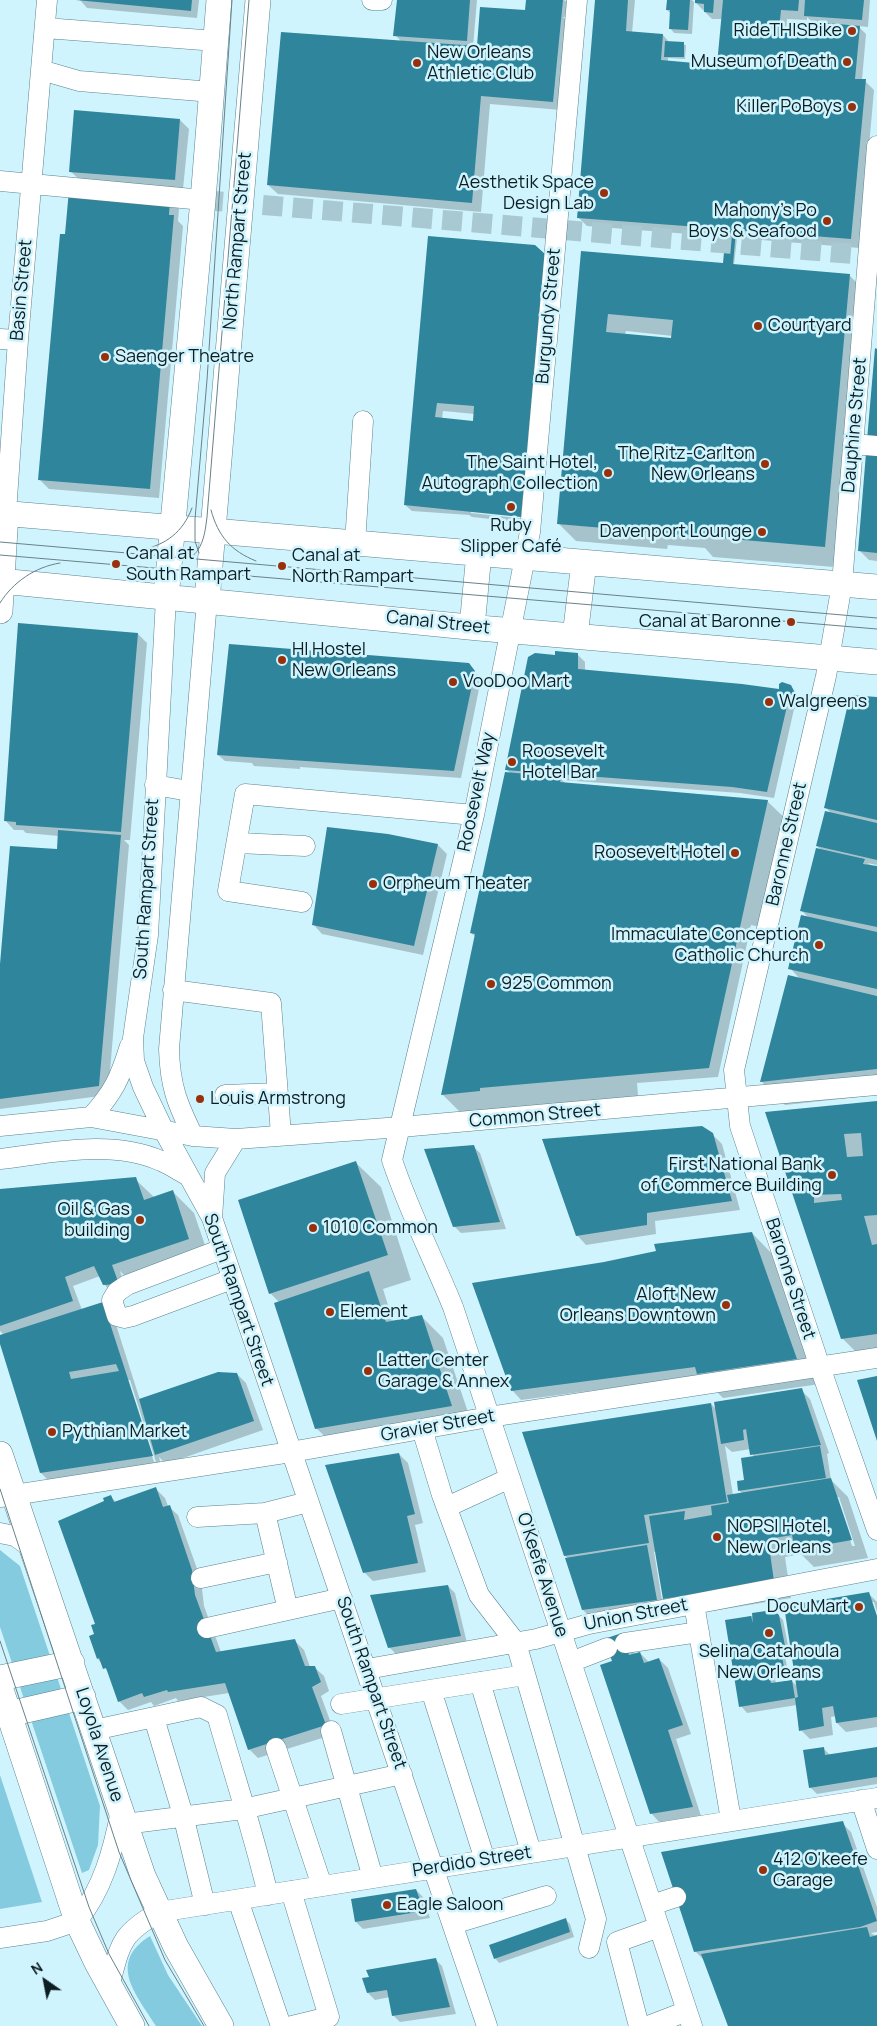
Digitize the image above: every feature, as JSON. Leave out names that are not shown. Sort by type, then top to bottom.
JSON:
[{"type":"main road","points":[[171,527],[204,200],[219,0]]},
{"type":"main road","name":"North Rampart Street","points":[[207,601],[258,0]]},
{"type":"main road","points":[[3,513],[877,587]]},
{"type":"main road","name":"Basin Street","points":[[0,611],[3,513]]},
{"type":"main road","name":"South Rampart Street","points":[[166,598],[171,527]]},
{"type":"main road","points":[[472,627],[479,553]]},
{"type":"main road","points":[[575,636],[584,562]]},
{"type":"main road","name":"Canal Street","points":[[1,581],[472,627],[877,662]]},
{"type":"main road","name":"Loyola Avenue","points":[[0,1454],[7,1497],[32,1548],[143,1876],[199,1991],[221,2026]]},
{"type":"main road","points":[[0,1678],[72,1663]]},
{"type":"main road","points":[[0,1687],[77,1921],[109,1986],[132,2026]]},
{"type":"main road","points":[[8,1714],[83,1697]]},
{"type":"street","name":"Basin Street","points":[[3,513],[9,339],[31,185],[47,0]]},
{"type":"street","points":[[372,0],[382,0]]},
{"type":"street","name":"Burgundy Street","points":[[510,630],[530,532],[577,0]]},
{"type":"street","points":[[44,28],[216,41]]},
{"type":"street","points":[[41,70],[79,81],[212,92]]},
{"type":"street","name":"Dauphine Street","points":[[842,584],[877,146]]},
{"type":"street","points":[[0,181],[204,200]]},
{"type":"street","points":[[355,542],[363,421]]},
{"type":"street","points":[[853,444],[877,446]]},
{"type":"street","name":"Baronne Street","points":[[842,584],[830,658],[734,1070],[735,1099],[740,1126],[820,1367],[877,1530]]},
{"type":"street","name":"South Rampart Street","points":[[166,598],[148,935],[133,1038],[134,1061],[143,1088],[164,1131],[212,1218],[308,1502],[377,1698],[487,2026]]},
{"type":"street","name":"South Rampart Street","points":[[193,1136],[177,1104],[170,1078],[168,1049],[207,601]]},
{"type":"street","name":"Roosevelt Way","points":[[401,1127],[474,815],[510,630]]},
{"type":"street","points":[[155,785],[190,791]]},
{"type":"street","points":[[302,902],[228,891],[245,794],[474,815]]},
{"type":"street","points":[[237,843],[305,846]]},
{"type":"street","points":[[148,935],[178,940]]},
{"type":"street","points":[[173,990],[271,1002],[281,1135]]},
{"type":"street","points":[[90,1117],[110,1096],[121,1074],[133,1038]]},
{"type":"street","name":"Common Street","points":[[0,1126],[90,1117],[128,1122],[193,1136],[236,1138],[401,1127],[877,1085]]},
{"type":"street","points":[[225,1095],[278,1093]]},
{"type":"street","name":"O'Keefe Avenue","points":[[401,1127],[392,1160],[405,1198],[452,1307],[690,2018]]},
{"type":"street","points":[[212,1218],[215,1173],[236,1138]]},
{"type":"street","points":[[0,1159],[95,1148],[153,1158],[189,1176]]},
{"type":"street","points":[[222,1249],[127,1286],[117,1292],[112,1300],[117,1316],[124,1318],[133,1316],[232,1279]]},
{"type":"street","name":"Gravier Street","points":[[7,1497],[291,1452],[489,1417],[877,1358]]},
{"type":"street","points":[[422,1429],[447,1507],[479,1594],[516,1642],[596,1918],[589,1948]]},
{"type":"street","points":[[447,1507],[510,1478]]},
{"type":"street","points":[[196,1517],[265,1513],[308,1502]]},
{"type":"street","points":[[265,1513],[288,1610]]},
{"type":"street","points":[[0,1533],[15,1536],[32,1548]]},
{"type":"street","points":[[200,1578],[276,1562]]},
{"type":"street","name":"Union Street","points":[[367,1669],[516,1642],[589,1624],[877,1569]]},
{"type":"street","points":[[207,1628],[342,1598]]},
{"type":"street","points":[[694,1604],[731,1820]]},
{"type":"street","points":[[571,1662],[616,1646],[699,1632]]},
{"type":"street","points":[[341,1704],[525,1675]]},
{"type":"street","points":[[480,1682],[531,1852]]},
{"type":"street","points":[[431,1690],[484,1860]]},
{"type":"street","points":[[94,1730],[201,1708],[217,1715],[244,1809],[255,1840],[268,1895]]},
{"type":"street","points":[[154,1718],[183,1815],[205,1905]]},
{"type":"street","points":[[331,1731],[374,1878]]},
{"type":"street","points":[[276,1748],[322,1886]]},
{"type":"street","points":[[0,1938],[47,1930],[77,1921],[100,1885],[123,1817],[183,1815],[244,1809],[402,1774]]},
{"type":"street","points":[[869,1799],[877,1849]]},
{"type":"street","name":"Perdido Street","points":[[109,1986],[125,1936],[138,1924],[159,1912],[869,1799]]},
{"type":"street","points":[[291,1891],[329,2017],[292,2026]]},
{"type":"street","points":[[650,1901],[675,1892]]},
{"type":"street","points":[[453,1924],[546,1896]]},
{"type":"street","points":[[238,1900],[281,2026]]},
{"type":"street","points":[[639,2026],[617,1942],[659,1927]]},
{"type":"street","points":[[648,2026],[690,2018]]},
{"type":"shaded area","points":[[0,1550],[20,1566],[100,1806],[98,1845],[89,1870],[82,1873],[0,1627]]},
{"type":"shaded area","points":[[0,1775],[42,1902],[0,1909]]},
{"type":"shaded area","points":[[150,1936],[168,1975],[202,2026],[156,2026],[134,1991],[129,1979],[130,1957],[137,1946]]},
{"type":"building","points":[[76,0],[192,0],[191,11]]},
{"type":"building","points":[[397,0],[470,0],[467,41],[393,36]]},
{"type":"building","points":[[526,0],[563,0],[553,102],[481,96],[472,203],[267,185],[281,32],[477,46],[480,7],[525,10]]},
{"type":"building","points":[[595,0],[628,0],[626,31],[663,34],[661,60],[717,65],[723,0],[799,0],[798,11],[781,10],[779,30],[826,34],[827,23],[860,26],[855,79],[866,79],[851,239],[736,230],[733,264],[850,274],[825,547],[557,524],[581,251],[723,263],[726,231],[726,229],[577,218]],"holes":[[[608,314],[673,320],[671,338],[606,332]]]},
{"type":"building","points":[[667,0],[690,0],[688,30],[669,29],[670,10],[666,10]]},
{"type":"building","points":[[695,0],[714,0],[713,13],[704,12],[704,4],[695,3]]},
{"type":"building","points":[[805,0],[864,0],[862,20],[804,16]]},
{"type":"building","points":[[665,41],[684,42],[684,57],[664,57]]},
{"type":"building","points":[[74,110],[180,119],[175,180],[69,172]]},
{"type":"building","name":"Saenger Theatre","points":[[69,190],[170,198],[169,215],[174,215],[150,489],[38,480],[60,234],[65,234]]},
{"type":"building","points":[[428,236],[535,245],[545,254],[521,517],[404,505]],"holes":[[[437,403],[474,406],[473,421],[435,417]]]},
{"type":"building","points":[[875,348],[877,349],[877,440],[867,440]]},
{"type":"building","points":[[866,453],[877,454],[877,553],[858,551]]},
{"type":"building","points":[[18,623],[138,633],[121,832],[16,825],[16,822],[4,821]]},
{"type":"building","points":[[229,644],[469,663],[475,671],[454,771],[217,755]]},
{"type":"building","points":[[555,651],[578,653],[578,669],[779,689],[779,684],[782,682],[791,685],[796,695],[793,701],[788,702],[767,792],[732,787],[505,770],[528,657],[535,653],[555,655]]},
{"type":"building","points":[[850,695],[877,697],[877,820],[824,808]]},
{"type":"building","points":[[505,772],[561,777],[560,782],[768,800],[709,1068],[480,1088],[480,1091],[441,1095],[475,934],[470,933]]},
{"type":"building","points":[[825,811],[877,823],[877,860],[816,846]]},
{"type":"building","name":"Orpheum Theater","points":[[327,827],[388,834],[438,844],[414,946],[312,925]]},
{"type":"building","points":[[58,830],[121,835],[99,1086],[0,1099],[0,964],[10,846],[57,849]]},
{"type":"building","points":[[816,848],[865,859],[863,864],[877,866],[877,927],[800,911]]},
{"type":"building","points":[[801,915],[877,932],[877,989],[788,969]]},
{"type":"building","points":[[788,975],[877,996],[877,1069],[760,1082]]},
{"type":"building","points":[[877,1101],[877,1215],[864,1216],[872,1245],[877,1244],[877,1334],[841,1339],[765,1112]],"holes":[[[861,1133],[863,1156],[847,1157],[844,1134]],[[841,1194],[842,1200],[814,1203],[814,1195]]]},
{"type":"building","points":[[702,1126],[713,1133],[732,1201],[647,1213],[647,1225],[576,1236],[542,1139]]},
{"type":"building","points":[[474,1145],[500,1222],[453,1227],[424,1149]]},
{"type":"building","name":"1010 Common","points":[[356,1161],[388,1255],[269,1294],[238,1200]]},
{"type":"building","points":[[136,1177],[144,1200],[173,1190],[189,1239],[112,1265],[119,1284],[103,1285],[94,1266],[65,1277],[73,1301],[0,1326],[0,1189]]},
{"type":"building","points":[[752,1232],[797,1359],[697,1374],[695,1367],[511,1391],[472,1283],[604,1262],[656,1251],[654,1244]]},
{"type":"building","name":"Latter Center Garage & Annex","points":[[369,1271],[386,1322],[422,1315],[452,1406],[315,1429],[274,1303]]},
{"type":"building","points":[[103,1302],[153,1456],[40,1473],[0,1344],[0,1335]],"holes":[[[116,1364],[119,1371],[71,1379],[69,1372]]]},
{"type":"building","points":[[218,1372],[237,1373],[254,1421],[155,1455],[139,1399]]},
{"type":"building","points":[[877,1376],[877,1441],[857,1380]]},
{"type":"building","points":[[802,1388],[821,1445],[750,1455],[746,1429],[743,1430],[744,1440],[721,1444],[714,1402]]},
{"type":"building","points":[[711,1403],[727,1502],[644,1515],[649,1543],[564,1556],[522,1432]]},
{"type":"building","points":[[820,1446],[826,1478],[738,1491],[737,1481],[744,1480],[741,1458]]},
{"type":"building","points":[[399,1453],[415,1514],[407,1516],[418,1563],[363,1573],[325,1465]]},
{"type":"building","name":"NOPSI Hotel, New Orleans","points":[[831,1478],[852,1540],[795,1550],[792,1535],[768,1539],[774,1581],[663,1599],[649,1516],[685,1511],[684,1520],[712,1515],[711,1506],[729,1503],[727,1495]]},
{"type":"building","points":[[156,1487],[163,1507],[170,1505],[192,1570],[195,1595],[216,1652],[295,1639],[305,1666],[315,1666],[321,1682],[312,1687],[326,1725],[248,1750],[225,1683],[168,1692],[167,1690],[144,1697],[142,1693],[118,1702],[106,1668],[103,1669],[99,1658],[97,1659],[89,1636],[94,1634],[91,1625],[95,1624],[58,1521],[104,1501],[103,1498],[111,1495],[114,1502]]},
{"type":"building","points":[[647,1545],[657,1600],[582,1610],[565,1558]]},
{"type":"building","points":[[448,1585],[461,1636],[388,1648],[370,1595]]},
{"type":"building","points":[[869,1592],[877,1616],[877,1717],[836,1723],[833,1706],[822,1708],[824,1726],[799,1731],[795,1698],[798,1697],[784,1606]]},
{"type":"building","points":[[773,1610],[779,1615],[786,1651],[781,1652],[785,1672],[769,1675],[771,1683],[792,1680],[795,1698],[739,1707],[725,1620],[751,1616],[753,1623],[752,1613]]},
{"type":"building","points":[[622,1633],[629,1655],[640,1652],[644,1663],[659,1658],[683,1725],[668,1730],[693,1807],[650,1814],[600,1665],[612,1661],[604,1639]]},
{"type":"building","points":[[824,1747],[825,1755],[877,1747],[877,1777],[809,1788],[803,1750]]},
{"type":"building","name":"412 O'keefe Garage","points":[[843,1821],[877,1921],[860,1927],[694,1952],[661,1852]]},
{"type":"building","name":"Eagle Saloon","points":[[416,1889],[424,1911],[355,1922],[351,1899]]},
{"type":"building","points":[[566,1918],[570,1932],[494,1959],[489,1945]]},
{"type":"building","points":[[867,1927],[870,1937],[877,1935],[877,2026],[728,2026],[701,1954]]},
{"type":"building","points":[[436,1958],[450,2007],[392,2016],[387,1990],[367,1993],[362,1978],[369,1977],[366,1970]]},
{"type":"tunnel","points":[[203,200],[877,256]]},
{"type":"tram line","points":[[199,553],[195,541],[195,519],[207,380],[232,0]]},
{"type":"tram line","points":[[188,559],[193,556],[200,546],[207,517],[249,0]]},
{"type":"tram line","points":[[141,550],[166,541],[184,524],[192,508]]},
{"type":"tram line","points":[[211,510],[217,528],[227,542],[239,552],[256,561]]},
{"type":"tram line","points":[[0,542],[877,618]]},
{"type":"tram line","points":[[0,555],[877,629]]},
{"type":"tram line","points":[[0,603],[18,582],[33,572],[60,563]]},
{"type":"tram line","points":[[0,1489],[119,1852],[165,1960],[204,2026]]},
{"type":"tram line","points":[[0,1641],[89,1907],[109,1954],[149,2026]]},
{"type":"place","name":"RideTHISBike","points":[[852,31]]},
{"type":"place","name":"Museum of Death","points":[[847,62]]},
{"type":"place","name":"New Orleans Athletic Club","points":[[417,63]]},
{"type":"place","name":"Killer PoBoys","points":[[852,107]]},
{"type":"place","name":"Aesthetik Space Design Lab","points":[[604,193]]},
{"type":"place","name":"Mahony’s Po Boys & Seafood","points":[[827,221]]},
{"type":"place","name":"Courtyard","points":[[758,326]]},
{"type":"place","name":"Saenger Theatre","points":[[105,357]]},
{"type":"place","name":"The Ritz-Carlton New Orleans","points":[[765,464]]},
{"type":"place","name":"The Saint Hotel, Autograph Collection","points":[[608,473]]},
{"type":"place","name":"Ruby Slipper Café","points":[[511,507]]},
{"type":"place","name":"Davenport Lounge","points":[[762,532]]},
{"type":"place","name":"Canal at South Rampart","points":[[116,564]]},
{"type":"place","name":"Canal at North Rampart","points":[[282,566]]},
{"type":"place","name":"Canal at Baronne","points":[[791,622]]},
{"type":"place","name":"HI Hostel New Orleans","points":[[282,660]]},
{"type":"place","name":"VooDoo Mart","points":[[453,682]]},
{"type":"place","name":"Walgreens","points":[[769,702]]},
{"type":"place","name":"Roosevelt Hotel Bar","points":[[512,762]]},
{"type":"place","name":"Roosevelt Hotel","points":[[735,853]]},
{"type":"place","name":"Orpheum Theater","points":[[373,884]]},
{"type":"place","name":"Immaculate Conception Catholic Church","points":[[819,945]]},
{"type":"place","name":"925 Common","points":[[491,984]]},
{"type":"place","name":"Louis Armstrong","points":[[200,1099]]},
{"type":"place","name":"First National Bank of Commerce Building","points":[[832,1175]]},
{"type":"place","name":"Oil & Gas building","points":[[140,1220]]},
{"type":"place","name":"1010 Common","points":[[313,1228]]},
{"type":"place","name":"Aloft New Orleans Downtown","points":[[726,1305]]},
{"type":"place","name":"Element","points":[[330,1312]]},
{"type":"place","name":"Latter Center Garage & Annex","points":[[368,1371]]},
{"type":"place","name":"Pythian Market","points":[[52,1432]]},
{"type":"place","name":"NOPSI Hotel, New Orleans","points":[[717,1537]]},
{"type":"place","name":"DocuMart","points":[[859,1607]]},
{"type":"place","name":"Selina Catahoula New Orleans","points":[[769,1633]]},
{"type":"place","name":"412 O'keefe Garage","points":[[763,1870]]},
{"type":"place","name":"Eagle Saloon","points":[[387,1905]]}]
